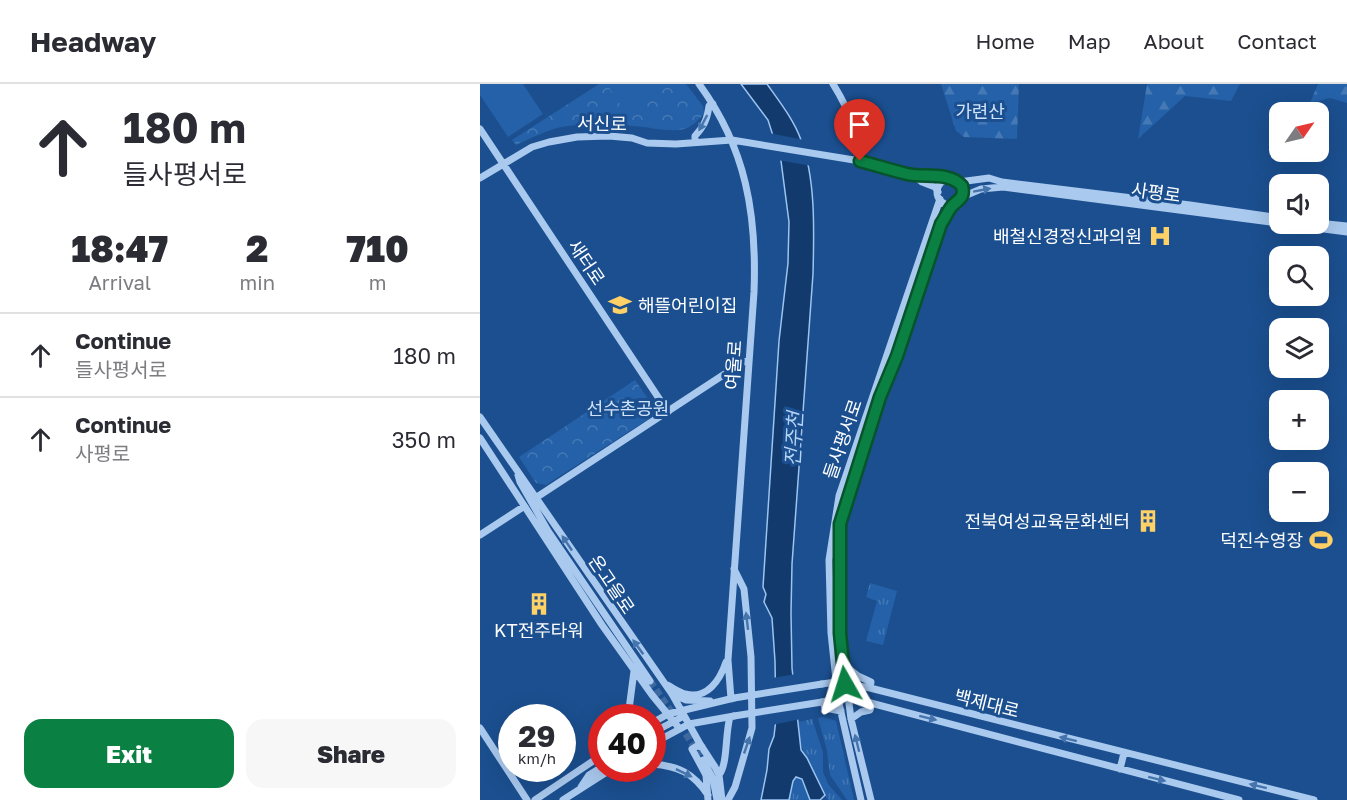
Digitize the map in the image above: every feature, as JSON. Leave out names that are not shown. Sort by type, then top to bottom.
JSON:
[{"type":"street","name":"여울로","points":[[699,84],[732,140],[748,193],[754,232],[754,292],[728,660],[732,699]]},
{"type":"street","points":[[833,84],[853,123],[860,161],[914,175],[928,174],[949,179],[959,183],[963,189],[962,197]]},
{"type":"street","points":[[695,141],[695,135],[706,123],[709,106],[712,104]]},
{"type":"street","name":"새터로","points":[[480,129],[668,412]]},
{"type":"street","name":"서신로","points":[[480,178],[532,147],[567,138],[609,136],[632,138],[647,143],[676,144],[732,140],[860,161]]},
{"type":"street","points":[[914,175],[922,182],[935,187],[946,204],[954,204]]},
{"type":"street","name":"사평로","points":[[959,183],[989,178],[1002,182],[1269,216]]},
{"type":"street","points":[[939,196],[939,185],[949,179]]},
{"type":"street","name":"사평로","points":[[938,232],[954,204],[962,197],[981,189],[1002,188],[1347,232]]},
{"type":"street","name":"들사평서로","points":[[861,800],[838,699],[831,633],[829,560],[838,496],[939,196]]},
{"type":"street","points":[[1329,224],[1347,226]]},
{"type":"street","name":"들사평서로","points":[[870,800],[845,684],[840,633],[840,524],[877,407],[897,356],[938,232]]},
{"type":"street","points":[[537,497],[743,362],[748,361]]},
{"type":"street","name":"온고을로","points":[[480,417],[518,475],[537,497],[611,609],[672,694],[719,775]]},
{"type":"street","name":"온고을로","points":[[480,438],[634,671],[679,728]]},
{"type":"street","name":"온고을로","points":[[518,475],[520,483],[548,531],[650,681]]},
{"type":"street","name":"온고을로","points":[[522,503],[525,502],[548,531]]},
{"type":"street","points":[[480,535],[522,503]]},
{"type":"street","points":[[728,800],[735,787],[752,728],[751,657],[744,589],[734,569]]},
{"type":"street","points":[[664,684],[685,694],[702,694],[715,685],[728,660]]},
{"type":"street","points":[[844,665],[858,676],[871,682],[870,688]]},
{"type":"street","points":[[630,704],[634,671]]},
{"type":"street","name":"백제대로","points":[[666,718],[718,701],[836,682],[870,688],[1314,800]]},
{"type":"street","points":[[672,694],[686,700],[718,701]]},
{"type":"street","name":"백제대로","points":[[666,736],[688,724],[848,697],[1239,800]]},
{"type":"street","points":[[822,702],[825,708],[841,711]]},
{"type":"street","points":[[851,719],[861,712],[870,710],[872,703]]},
{"type":"street","points":[[964,727],[967,713]]},
{"type":"street","points":[[666,721],[670,717]]},
{"type":"street","points":[[722,800],[719,775],[724,769],[726,738],[732,717]]},
{"type":"street","points":[[480,728],[527,800]]},
{"type":"street","points":[[702,747],[692,749],[706,775],[708,797]]},
{"type":"street","points":[[1120,769],[1124,753]]},
{"type":"street","points":[[700,756],[713,779],[717,800]]},
{"type":"street","points":[[534,800],[588,764]]},
{"type":"street","points":[[666,767],[686,772],[698,780],[708,797]]},
{"type":"street","points":[[580,789],[588,777]]},
{"type":"street","points":[[563,800],[591,782]]},
{"type":"green space","points":[[480,84],[523,84],[543,114],[508,137],[480,95]]},
{"type":"green space","points":[[599,84],[686,84],[703,106],[704,114],[695,123],[680,130],[587,124],[555,129],[516,145],[512,140]]},
{"type":"green space","points":[[612,84],[662,84],[664,87],[626,113],[608,86]]},
{"type":"green space","name":"가련산","points":[[941,84],[1019,84],[1017,139],[964,137],[956,131]]},
{"type":"green space","points":[[1147,84],[1240,84],[1231,101],[1185,96],[1138,139]]},
{"type":"green space","points":[[1318,84],[1347,84],[1347,103],[1330,98],[1310,102]]},
{"type":"green space","name":"선수촌공원","points":[[635,380],[655,409],[653,416],[546,485],[536,483],[519,457]]},
{"type":"green space","points":[[870,583],[897,591],[883,645],[866,641],[877,601],[866,597]]},
{"type":"green space","points":[[823,717],[836,721],[854,800],[847,800],[830,775],[827,751],[818,718]]},
{"type":"green space","points":[[812,719],[823,752],[823,772],[828,784],[842,800],[828,800],[800,742],[798,722]]},
{"type":"green space","points":[[796,777],[801,779],[810,800],[789,800],[793,780]]},
{"type":"water","name":"전주천","points":[[741,84],[767,84],[781,104],[801,140],[812,188],[813,274],[792,564],[791,613],[792,668],[801,750],[825,795],[820,800],[810,800],[802,779],[796,777],[789,800],[761,800],[776,719],[772,618],[764,602],[766,594],[763,587],[779,341],[788,263],[789,222],[781,161],[768,120]]},
{"type":"pier","points":[[769,133],[804,140],[812,166],[777,160]]},
{"type":"pier","points":[[796,674],[801,719],[772,725],[772,678]]},
{"type":"tunnel","points":[[650,681],[674,716]]},
{"type":"tunnel","points":[[680,725],[700,756]]},
{"type":"place","name":"배철신경정신과의원","points":[[1160,236]]},
{"type":"place","name":"해뜰어린이집","points":[[620,305]]},
{"type":"place","name":"전북여성교육문화센터","points":[[1148,521]]},
{"type":"place","name":"덕진수영장","points":[[1321,540]]},
{"type":"place","name":"KT전주타워","points":[[539,604]]},
{"type":"route","points":[[845,684],[840,633],[838,570],[840,524],[880,397],[897,356],[941,224],[963,193],[962,186],[956,180],[928,174],[905,174],[860,161]]}]
